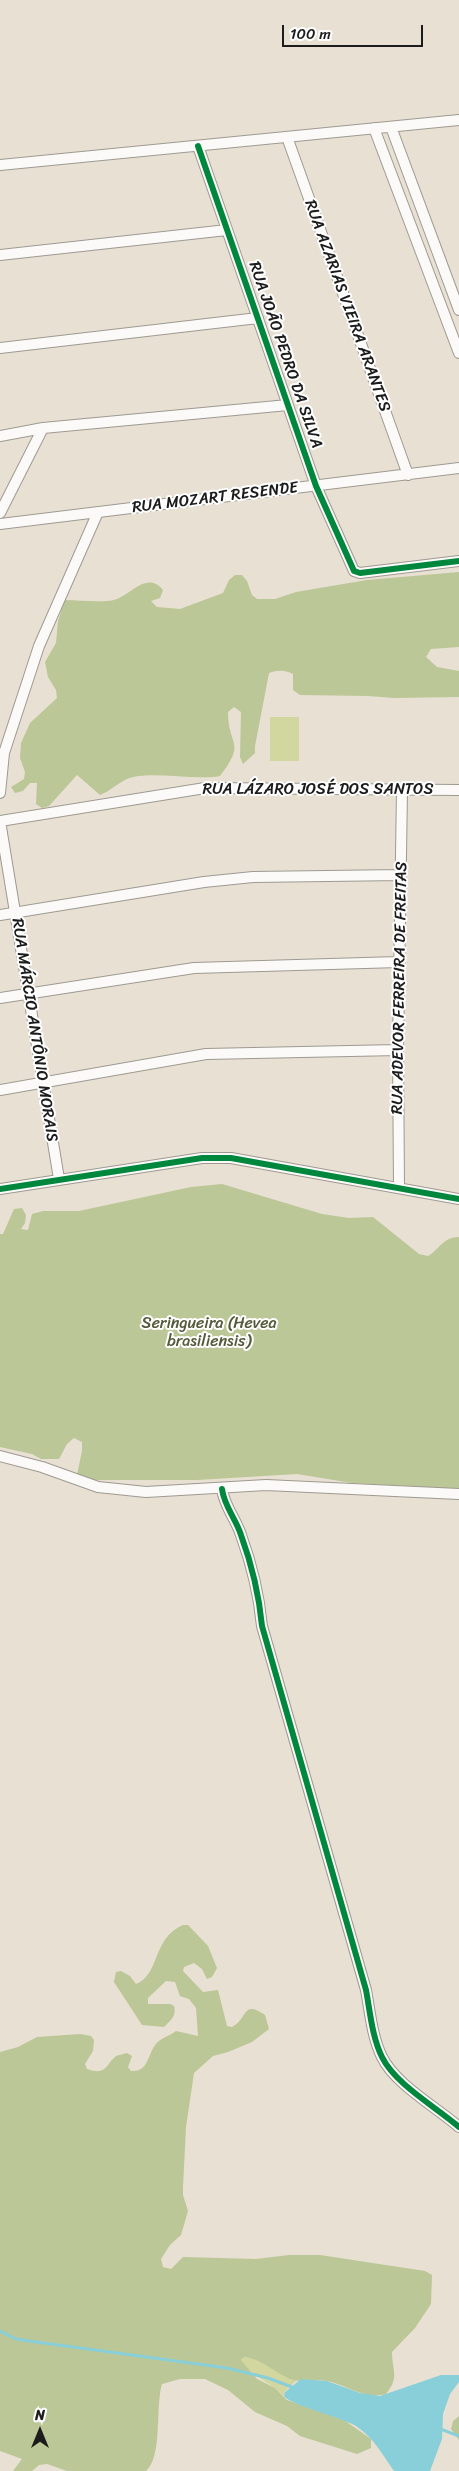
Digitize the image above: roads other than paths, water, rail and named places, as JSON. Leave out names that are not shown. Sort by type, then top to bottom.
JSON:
[{"type":"street","points":[[0,165],[459,120]]},
{"type":"street","points":[[391,127],[459,310]]},
{"type":"street","points":[[374,128],[459,353]]},
{"type":"street","name":"RUA AZARIAS VIEIRA ARANTES","points":[[287,137],[408,475]]},
{"type":"street","name":"RUA JOÃO PEDRO DA SILVA","points":[[198,146],[316,486],[354,571],[360,573],[459,561]]},
{"type":"street","points":[[0,255],[228,230]]},
{"type":"street","points":[[0,348],[258,318]]},
{"type":"street","points":[[0,436],[43,428],[288,405]]},
{"type":"street","points":[[0,513],[43,428]]},
{"type":"street","name":"RUA MOZART RESENDE","points":[[0,524],[459,468]]},
{"type":"street","points":[[0,793],[4,754],[39,646],[98,512]]},
{"type":"street","name":"RUA LÁZARO JOSÉ DOS SANTOS","points":[[0,821],[205,788],[459,790]]},
{"type":"street","name":"RUA ADEVOR FERREIRA DE FREITAS","points":[[399,1187],[398,1050],[402,790]]},
{"type":"street","name":"RUA MÁRCIO ANTÔNIO MORAIS","points":[[0,821],[59,1179]]},
{"type":"street","points":[[0,915],[204,882],[252,877],[401,875]]},
{"type":"street","points":[[0,998],[194,968],[399,962]]},
{"type":"street","points":[[0,1090],[206,1054],[398,1050]]},
{"type":"street","points":[[0,1188],[202,1158],[231,1158],[459,1199]]},
{"type":"street","points":[[0,1456],[42,1467],[98,1487],[146,1492],[266,1485],[459,1494]]},
{"type":"street","points":[[222,1489],[223,1499],[242,1536],[254,1577],[262,1626],[366,1990],[378,2048],[388,2066],[404,2083],[459,2127]]},
{"type":"water","points":[[441,2375],[459,2375],[459,2382],[450,2394],[443,2414],[442,2439],[430,2471],[394,2471],[373,2441],[356,2426],[288,2400],[284,2396],[285,2392],[301,2379],[327,2381],[360,2393],[380,2396]]},
{"type":"waterway","points":[[0,2331],[16,2339],[227,2368],[268,2378],[292,2387]]},
{"type":"waterway","points":[[438,2428],[459,2436]]},
{"type":"park label","name":"Seringueira (Hevea brasiliensis)","points":[[209,1333]]}]
